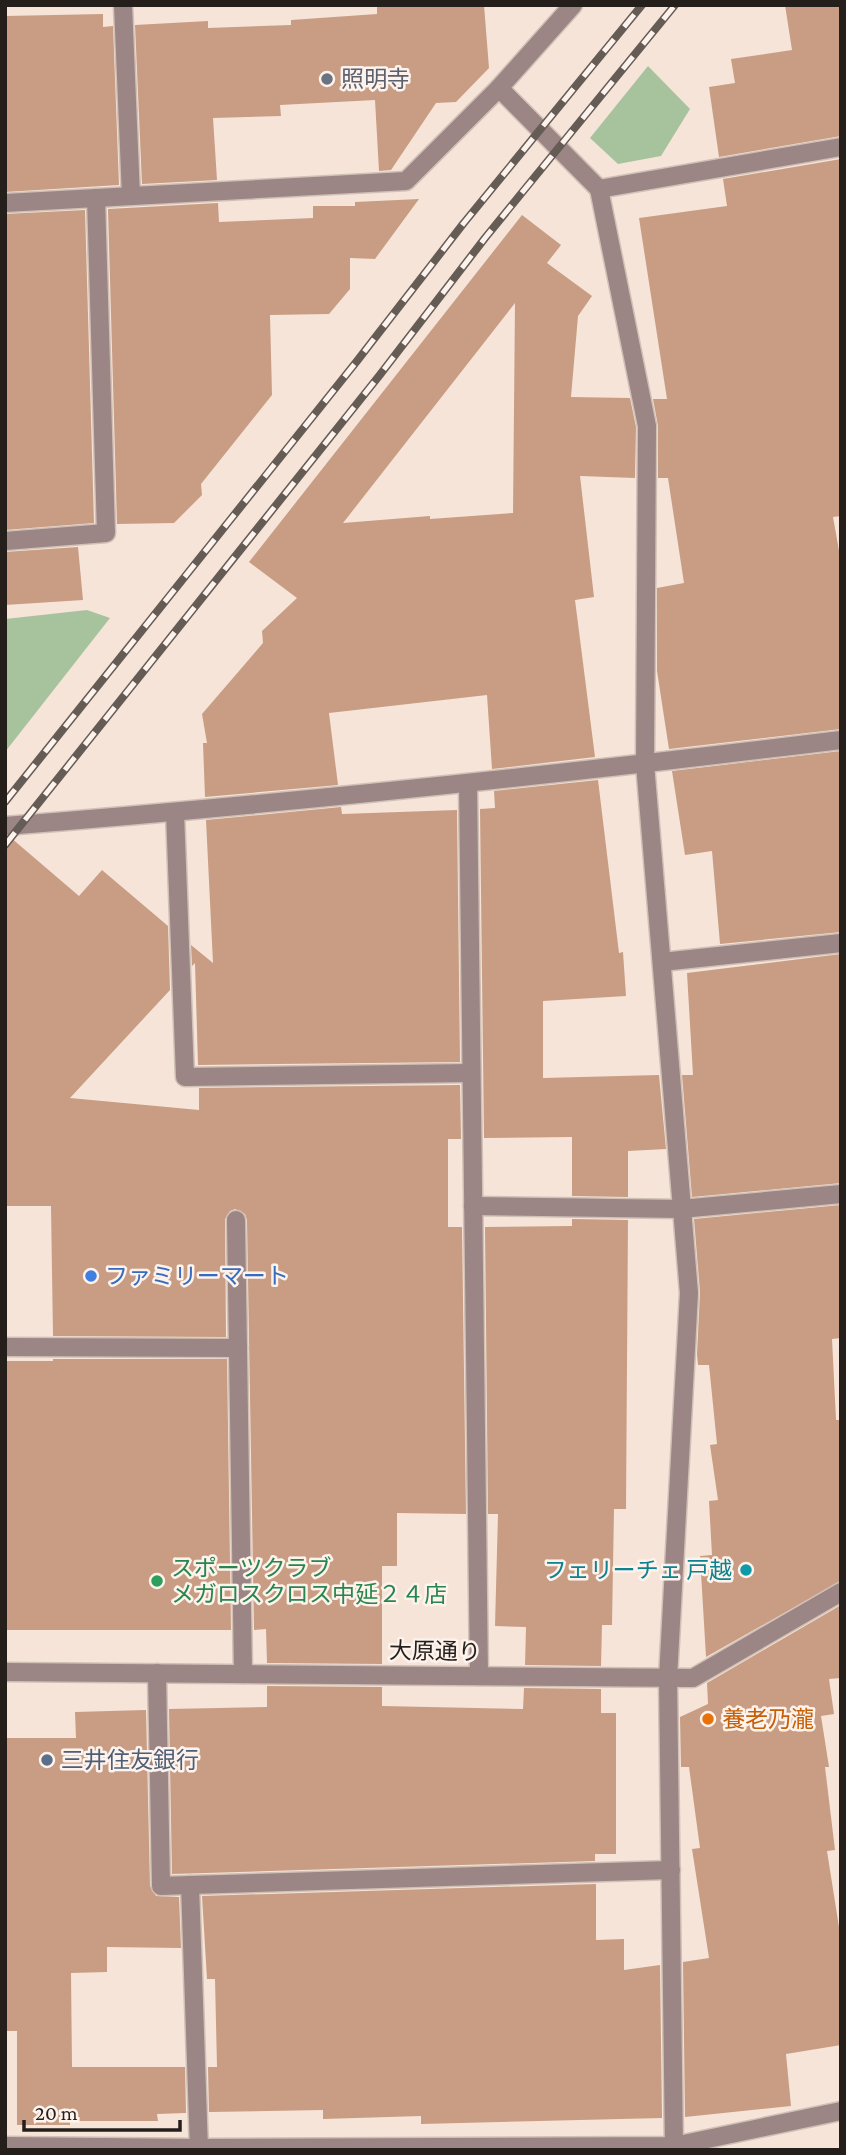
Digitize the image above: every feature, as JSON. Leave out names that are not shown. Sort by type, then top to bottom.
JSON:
[{"type":"street","points":[[123,5],[131,196]]},
{"type":"street","points":[[5,203],[406,181],[499,88],[573,5]]},
{"type":"street","points":[[499,88],[599,188],[647,426],[645,764],[689,1293],[668,1678],[674,2148]]},
{"type":"street","points":[[599,188],[841,147]]},
{"type":"street","points":[[5,541],[106,533],[96,198]]},
{"type":"street","points":[[5,826],[175,813],[468,783],[841,740]]},
{"type":"street","points":[[468,783],[479,1676]]},
{"type":"street","points":[[175,813],[185,1077],[471,1073]]},
{"type":"street","points":[[662,962],[841,943]]},
{"type":"street","points":[[474,1206],[681,1209],[841,1194]]},
{"type":"street","points":[[236,1220],[243,1674]]},
{"type":"street","points":[[5,1347],[238,1348]]},
{"type":"street","name":"大原通り","points":[[5,1672],[693,1678],[841,1592]]},
{"type":"street","points":[[157,1673],[161,1886],[671,1870]]},
{"type":"street","points":[[190,1885],[199,2149]]},
{"type":"street","points":[[5,2146],[199,2149],[674,2148],[841,2111]]},
{"type":"green space","points":[[648,66],[690,109],[661,156],[618,164],[590,138]]},
{"type":"green space","points":[[87,610],[110,618],[5,752],[5,619]]},
{"type":"building","points":[[484,5],[489,68],[456,102],[436,103],[391,170],[379,171],[375,100],[280,105],[281,116],[213,118],[217,180],[142,184],[135,25],[208,21],[208,28],[291,25],[291,20],[377,14],[377,7]]},
{"type":"building","points":[[785,5],[841,5],[841,136],[719,157],[709,87],[735,83],[731,59],[792,50]]},
{"type":"building","points":[[103,14],[103,27],[113,26],[119,185],[5,192],[5,16]]},
{"type":"building","points":[[841,159],[841,516],[833,517],[841,562],[841,729],[669,749],[657,671],[657,588],[684,583],[668,478],[658,478],[658,426],[653,399],[667,399],[639,218],[727,206],[723,179]]},
{"type":"building","points":[[419,199],[375,259],[350,258],[350,289],[329,314],[270,315],[272,395],[201,484],[202,495],[174,523],[117,524],[108,209],[218,203],[219,222],[313,218],[313,206],[355,206],[355,202]]},
{"type":"building","points":[[85,210],[94,523],[5,530],[5,214]]},
{"type":"building","points":[[522,215],[561,245],[547,263],[592,296],[578,316],[571,397],[630,398],[636,427],[635,478],[580,476],[594,597],[575,600],[595,757],[492,769],[487,695],[329,713],[338,785],[205,797],[203,743],[207,743],[202,714],[263,643],[262,631],[297,598],[249,562]],"holes":[[[515,303],[513,513],[343,523]]]},
{"type":"building","points":[[78,547],[83,600],[5,605],[5,552]]},
{"type":"building","points":[[841,751],[841,932],[720,944],[712,851],[685,855],[672,771]]},
{"type":"building","points":[[598,780],[619,953],[623,952],[626,996],[543,1001],[543,1078],[659,1075],[666,1149],[628,1151],[628,1197],[572,1196],[572,1137],[484,1138],[480,809],[495,808],[494,791]]},
{"type":"building","points":[[341,807],[342,814],[457,810],[460,1062],[198,1065],[195,963],[192,966],[191,945],[213,963],[206,820]]},
{"type":"building","points":[[5,837],[10,837],[79,896],[102,870],[168,926],[170,990],[70,1098],[199,1110],[199,1088],[460,1085],[461,1139],[448,1139],[448,1227],[462,1227],[466,1514],[397,1513],[397,1566],[382,1566],[382,1664],[267,1663],[266,1629],[254,1630],[245,1214],[235,1209],[230,1211],[225,1219],[226,1337],[53,1336],[51,1206],[5,1206]]},
{"type":"building","points":[[841,954],[841,1183],[692,1197],[682,1075],[693,1075],[687,973]]},
{"type":"building","points":[[841,1205],[841,1338],[832,1339],[836,1420],[841,1420],[841,1581],[706,1657],[700,1556],[712,1555],[709,1501],[718,1500],[710,1445],[717,1444],[709,1365],[698,1365],[700,1292],[694,1219]]},
{"type":"building","points":[[572,1219],[628,1220],[626,1509],[614,1509],[612,1625],[602,1625],[601,1666],[525,1665],[526,1627],[495,1626],[498,1514],[488,1514],[485,1227],[572,1226]]},
{"type":"building","points":[[227,1359],[231,1630],[5,1630],[5,1361]]},
{"type":"building","points":[[841,1605],[841,1678],[829,1679],[834,1714],[821,1716],[829,1767],[825,1767],[835,1850],[827,1851],[841,1940],[841,2045],[786,2054],[791,2106],[685,2117],[683,1962],[709,1958],[692,1849],[700,1848],[689,1767],[681,1767],[680,1717],[708,1704],[707,1683]]},
{"type":"building","points":[[267,1686],[382,1687],[382,1706],[523,1709],[524,1688],[601,1689],[601,1713],[616,1713],[616,1854],[595,1854],[595,1861],[172,1874],[169,1709],[267,1707]]},
{"type":"building","points":[[146,1710],[150,1886],[156,1896],[179,1897],[181,1948],[107,1947],[107,1972],[71,1973],[72,2067],[185,2067],[186,2113],[157,2114],[158,2121],[70,2121],[70,2125],[17,2125],[17,2031],[5,2031],[5,1738],[76,1738],[75,1712]]},
{"type":"building","points":[[596,1884],[596,1940],[624,1939],[624,1970],[660,1965],[662,2118],[421,2124],[421,2116],[323,2119],[323,2110],[209,2112],[208,2067],[217,2067],[215,1979],[207,1979],[202,1896]]},
{"type":"railway","points":[[5,802],[463,224],[642,5]]},
{"type":"railway","points":[[5,845],[379,376],[485,238],[675,5]]},
{"type":"place","name":"照明寺","points":[[327,79]]},
{"type":"place","name":"ファミリーマート","points":[[91,1276]]},
{"type":"place","name":"フェリーチェ 戸越","points":[[746,1570]]},
{"type":"place","name":"スポーツクラブ メガロスクロス中延２４店","points":[[157,1581]]},
{"type":"place","name":"養老乃瀧","points":[[708,1719]]},
{"type":"place","name":"三井住友銀行","points":[[47,1760]]}]
